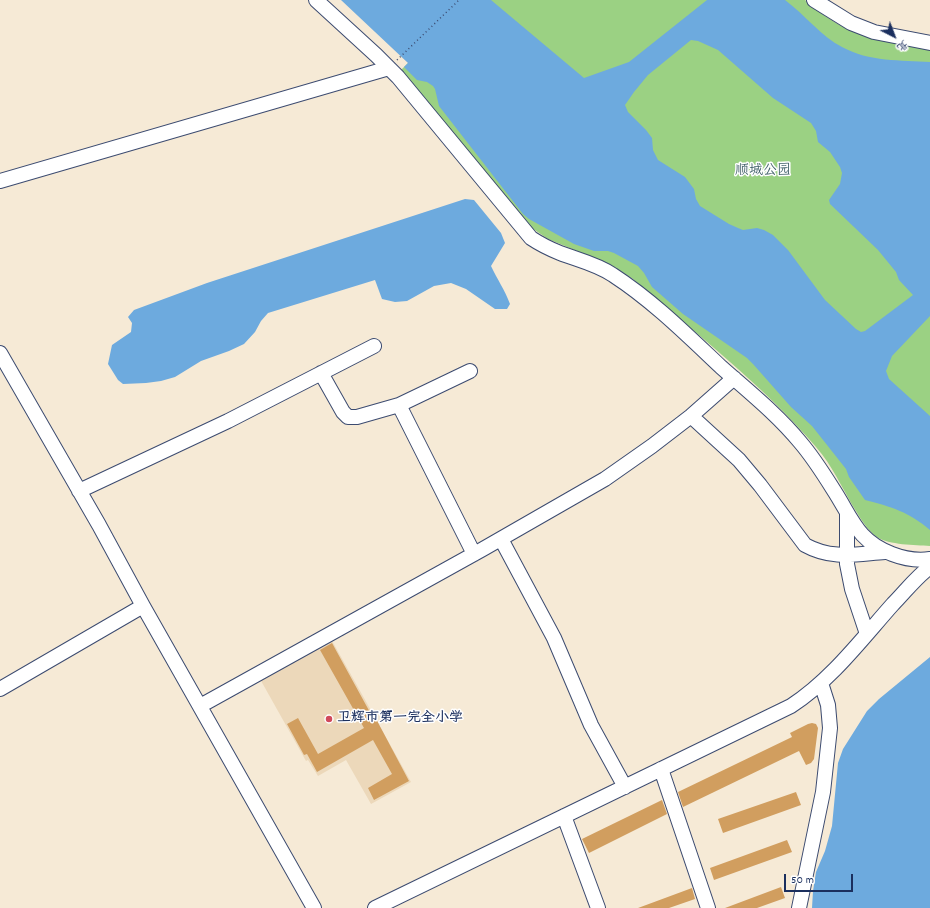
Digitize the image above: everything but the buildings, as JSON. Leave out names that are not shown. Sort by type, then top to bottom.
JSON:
[{"type":"street","points":[[316,0],[389,68],[409,90],[531,238],[548,248],[598,266],[613,274],[642,296],[734,378],[801,443],[824,476],[857,530],[869,543],[902,558],[919,561],[930,559]]},
{"type":"street","points":[[814,0],[851,23],[874,32],[930,43]]},
{"type":"street","points":[[0,181],[389,68]]},
{"type":"street","points":[[79,491],[228,421],[374,346]]},
{"type":"street","points":[[0,353],[314,908]]},
{"type":"street","points":[[321,373],[343,412],[348,417],[357,417],[399,404],[470,371]]},
{"type":"street","points":[[200,706],[501,539],[605,479],[691,416],[734,378]]},
{"type":"street","points":[[399,404],[474,554]]},
{"type":"street","points":[[691,416],[738,460],[760,485],[805,545],[815,551],[847,556],[886,552]]},
{"type":"street","points":[[847,512],[847,564],[852,589],[867,634]]},
{"type":"street","points":[[501,539],[554,638],[591,725],[625,787]]},
{"type":"street","points":[[375,908],[791,706],[805,697],[832,672],[913,582],[930,567]]},
{"type":"street","points":[[0,689],[143,606]]},
{"type":"street","points":[[799,908],[822,792],[830,728],[828,705],[821,683]]},
{"type":"street","points":[[661,769],[708,908]]},
{"type":"street","points":[[564,816],[598,908]]},
{"type":"path","points":[[389,68],[459,0]]},
{"type":"shaded area","name":"卫辉市第一完全小学","points":[[331,639],[411,782],[371,804],[346,760],[318,776],[308,760],[306,761],[260,679]]},
{"type":"green space","name":"顺城公园","points":[[471,0],[805,0],[827,17],[853,32],[878,40],[930,48],[930,546],[888,542],[873,534],[867,528],[854,508],[822,454],[795,424],[751,380],[633,279],[611,265],[548,239],[523,222],[482,169],[401,70]]},
{"type":"water","name":"顺城公园","points":[[341,0],[491,0],[584,78],[629,62],[707,0],[785,0],[827,37],[852,52],[874,58],[930,62],[930,316],[892,356],[886,371],[889,379],[930,416],[930,530],[907,514],[884,505],[865,500],[849,477],[846,469],[812,426],[791,407],[753,364],[747,358],[683,314],[652,287],[638,266],[614,253],[608,251],[594,251],[574,244],[529,219],[523,214],[439,106],[433,86],[427,82],[417,80],[404,67],[408,63]],"holes":[[[691,40],[698,41],[718,50],[773,98],[811,123],[816,131],[818,142],[830,152],[840,167],[842,173],[840,184],[829,200],[830,204],[878,250],[896,272],[899,280],[913,295],[865,331],[861,332],[856,329],[825,300],[788,250],[773,235],[757,228],[743,230],[729,224],[700,206],[696,199],[694,189],[685,177],[658,160],[653,150],[652,138],[628,112],[625,105],[648,75]]]},
{"type":"water","points":[[465,199],[474,200],[501,233],[505,243],[491,266],[510,304],[507,309],[495,309],[466,289],[451,283],[434,286],[407,301],[395,302],[382,299],[375,280],[268,313],[261,321],[255,332],[244,344],[201,361],[175,377],[161,381],[123,384],[118,380],[108,364],[112,345],[131,332],[132,323],[128,317],[134,310],[207,283]]},
{"type":"water","points":[[930,657],[930,908],[812,908],[816,872],[825,851],[832,826],[838,763],[843,749],[867,711],[879,699]]},
{"type":"place","name":"卫辉市第一完全小学","points":[[329,719]]}]
